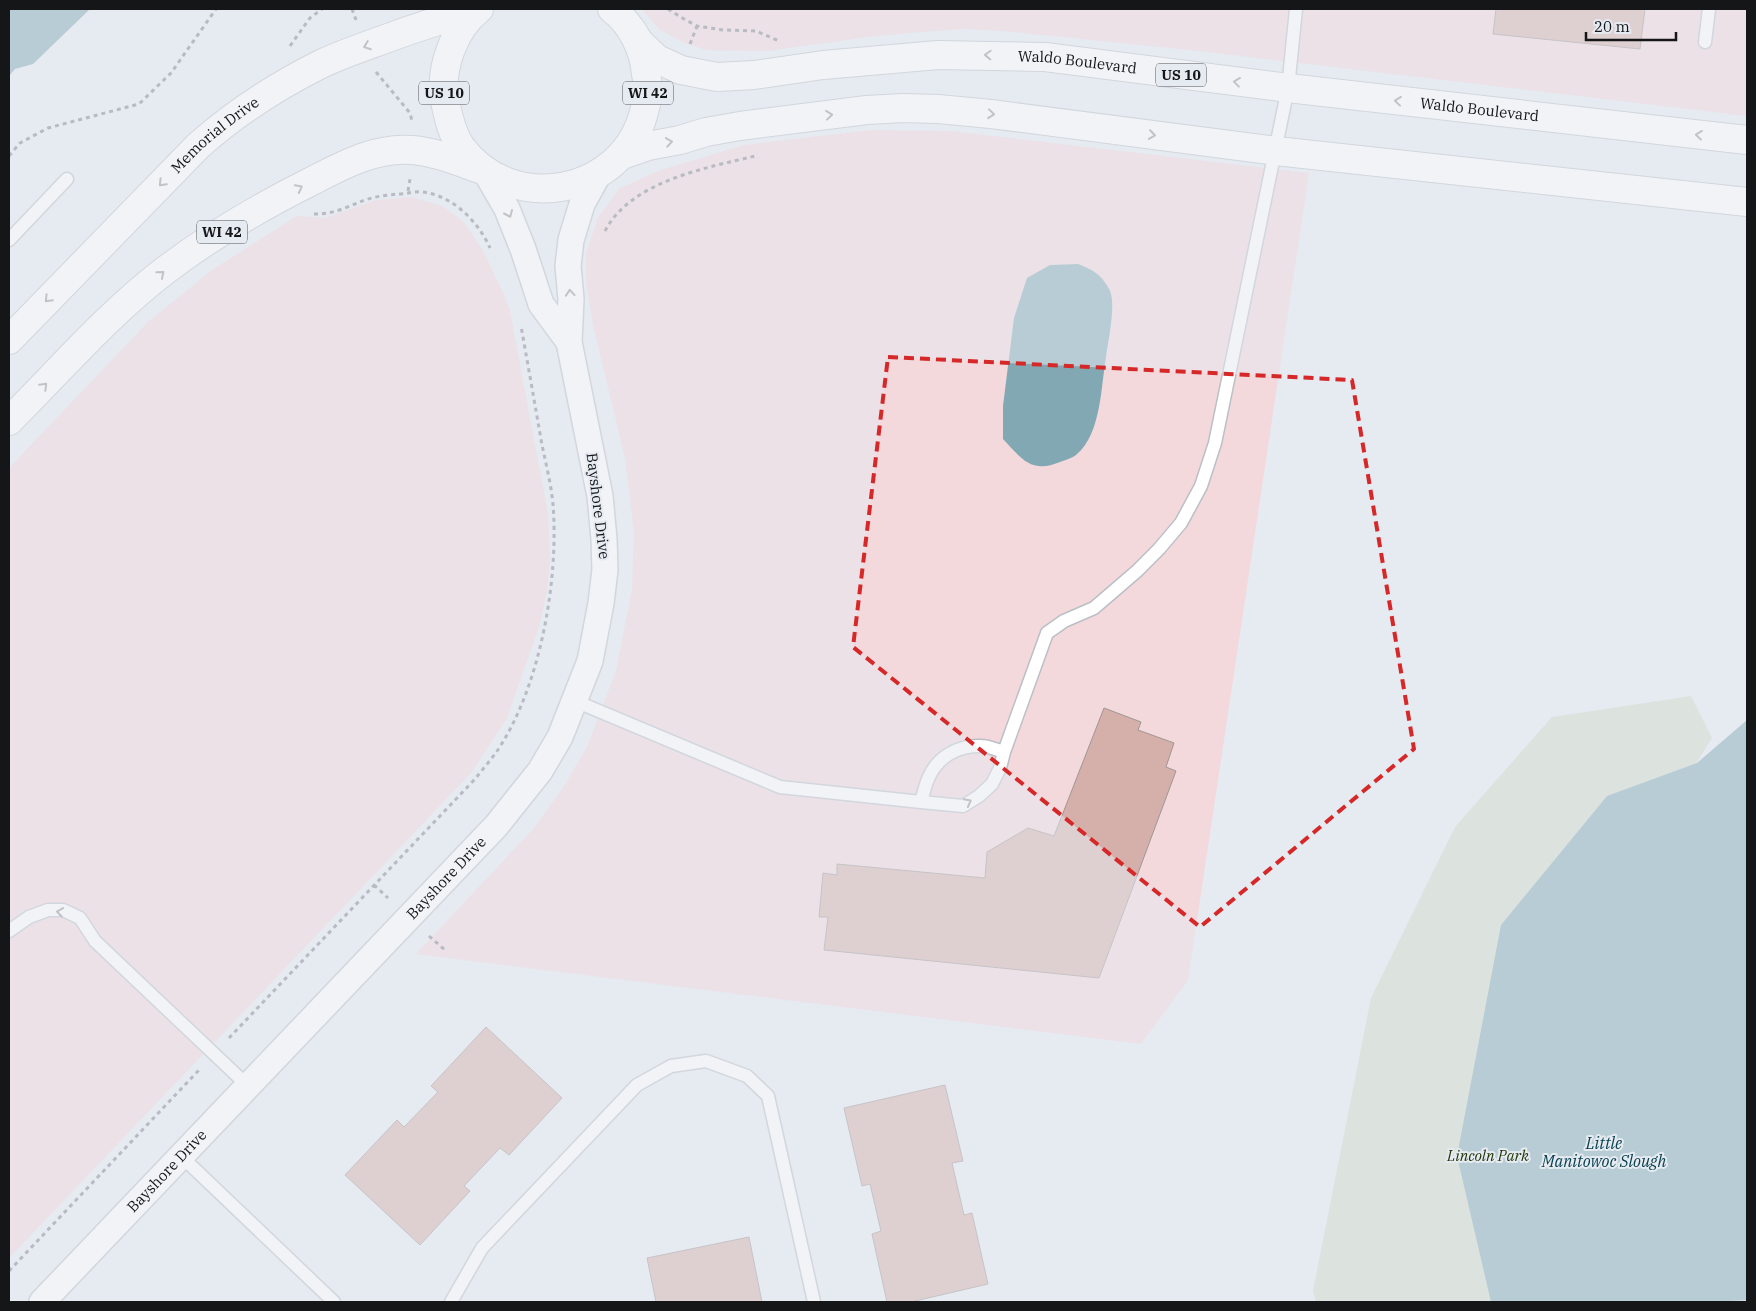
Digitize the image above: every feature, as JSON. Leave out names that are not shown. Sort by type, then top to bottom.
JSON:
[{"type":"main road","name":"US 10","points":[[612,9],[631,29]]},
{"type":"main road","name":"Memorial Drive","points":[[9,340],[198,146],[220,126],[255,102],[322,64],[366,46],[416,19],[449,17],[477,10]]},
{"type":"main road","name":"US 10","points":[[477,10],[457,35],[446,63],[444,93],[450,123],[461,147],[485,171],[513,184],[538,188],[569,186],[598,175],[622,155],[648,146],[680,140],[706,132],[859,111],[903,108],[991,114],[1276,151],[1747,202]]},
{"type":"main road","name":"Waldo Boulevard","points":[[631,29],[640,43],[657,60],[681,70],[717,77],[754,75],[823,65],[938,54],[1044,57],[1288,88],[1747,140]]},
{"type":"main road","name":"WI 42","points":[[622,155],[640,127],[648,94],[645,60],[631,29]]},
{"type":"main road","name":"WI 42","points":[[9,421],[116,313],[166,270],[207,241],[273,202],[356,160],[375,154],[413,150],[450,159],[485,171]]},
{"type":"street","points":[[485,171],[507,209],[523,249],[541,304],[569,342]]},
{"type":"street","points":[[569,342],[571,299],[568,266],[571,240],[582,204],[598,175]]},
{"type":"street","name":"Bayshore Drive","points":[[42,1302],[496,826],[540,771],[560,737],[590,661],[605,570],[600,496],[569,342]]},
{"type":"lane","points":[[575,701],[780,787],[963,806],[979,796],[992,784],[1000,768],[1047,633],[1064,621],[1094,608],[1137,571],[1181,523],[1201,486],[1215,443],[1276,151],[1288,88],[1296,9]]},
{"type":"lane","points":[[1705,42],[1709,9]]},
{"type":"lane","points":[[9,240],[67,179]]},
{"type":"lane","points":[[921,802],[928,778],[937,763],[949,753],[965,746],[983,746],[1004,752]]},
{"type":"lane","points":[[9,932],[29,917],[48,910],[63,910],[80,918],[95,941],[248,1086]]},
{"type":"lane","points":[[451,1302],[482,1248],[637,1085],[671,1066],[706,1061],[747,1076],[768,1096],[814,1302]]},
{"type":"lane","points":[[181,1156],[334,1302]]},
{"type":"path","points":[[9,156],[20,143],[48,128],[139,104],[171,73],[216,9]]},
{"type":"path","points":[[352,9],[376,73],[412,118],[413,150],[408,191]]},
{"type":"path","points":[[668,9],[697,26],[723,30],[756,31]]},
{"type":"path","points":[[571,240],[600,246],[603,234],[609,223],[636,196],[692,172],[761,154]]},
{"type":"path","points":[[273,202],[304,213],[325,214],[368,199],[386,195],[403,194],[408,191],[434,194],[450,201],[461,210],[483,236],[497,262],[523,249]]},
{"type":"path","points":[[9,1271],[476,778],[495,754],[510,727],[526,693],[537,656],[549,602],[555,539],[552,502],[519,319]]},
{"type":"highlighted area","points":[[888,357],[1352,380],[1414,749],[1200,927],[853,647]]},
{"type":"shaded area","points":[[642,9],[1747,9],[1747,116],[1199,51],[1003,31],[965,29],[920,32],[767,51],[706,50],[685,43],[660,30]]},
{"type":"shaded area","points":[[871,130],[950,131],[1309,173],[1188,980],[1141,1044],[416,954],[535,827],[564,786],[587,747],[616,671],[632,589],[634,533],[625,458],[593,325],[586,282],[586,253],[598,218],[619,189],[658,171],[744,145]]},
{"type":"shaded area","points":[[411,197],[442,206],[464,222],[483,251],[504,295],[510,311],[548,514],[550,560],[547,592],[539,627],[507,718],[471,773],[9,1258],[9,468],[148,322],[212,270],[297,216],[325,218],[376,200]]},
{"type":"green space","name":"Lincoln Park","points":[[1691,696],[1712,738],[1569,970],[1747,1035],[1747,1302],[1316,1302],[1313,1291],[1371,998],[1455,827],[1552,717]]},
{"type":"water","points":[[9,9],[90,9],[33,64],[15,69],[9,76]]},
{"type":"water","points":[[1078,264],[1100,276],[1111,295],[1111,322],[1099,409],[1091,434],[1077,454],[1069,459],[1050,465],[1034,465],[1021,458],[1003,439],[1003,406],[1014,318],[1027,278],[1050,265]]},
{"type":"water","name":"Little Manitowoc Slough","points":[[1747,720],[1747,1300],[1714,1302],[1491,1302],[1457,1156],[1501,925],[1607,796],[1697,763]]},
{"type":"building","points":[[1496,9],[1645,9],[1640,49],[1493,34]]},
{"type":"building","points":[[1104,708],[1141,722],[1138,730],[1174,743],[1166,767],[1176,771],[1099,978],[824,950],[828,917],[819,917],[823,873],[837,875],[837,864],[985,878],[987,852],[1028,828],[1054,836]]},
{"type":"building","points":[[486,1027],[562,1098],[509,1155],[500,1148],[464,1186],[470,1191],[420,1245],[345,1175],[397,1120],[404,1127],[438,1092],[431,1086]]},
{"type":"building","points":[[945,1085],[963,1161],[952,1163],[964,1215],[972,1213],[988,1284],[911,1302],[887,1302],[872,1234],[881,1231],[870,1184],[862,1186],[844,1108]]},
{"type":"building","points":[[749,1237],[762,1302],[656,1302],[647,1258]]}]
